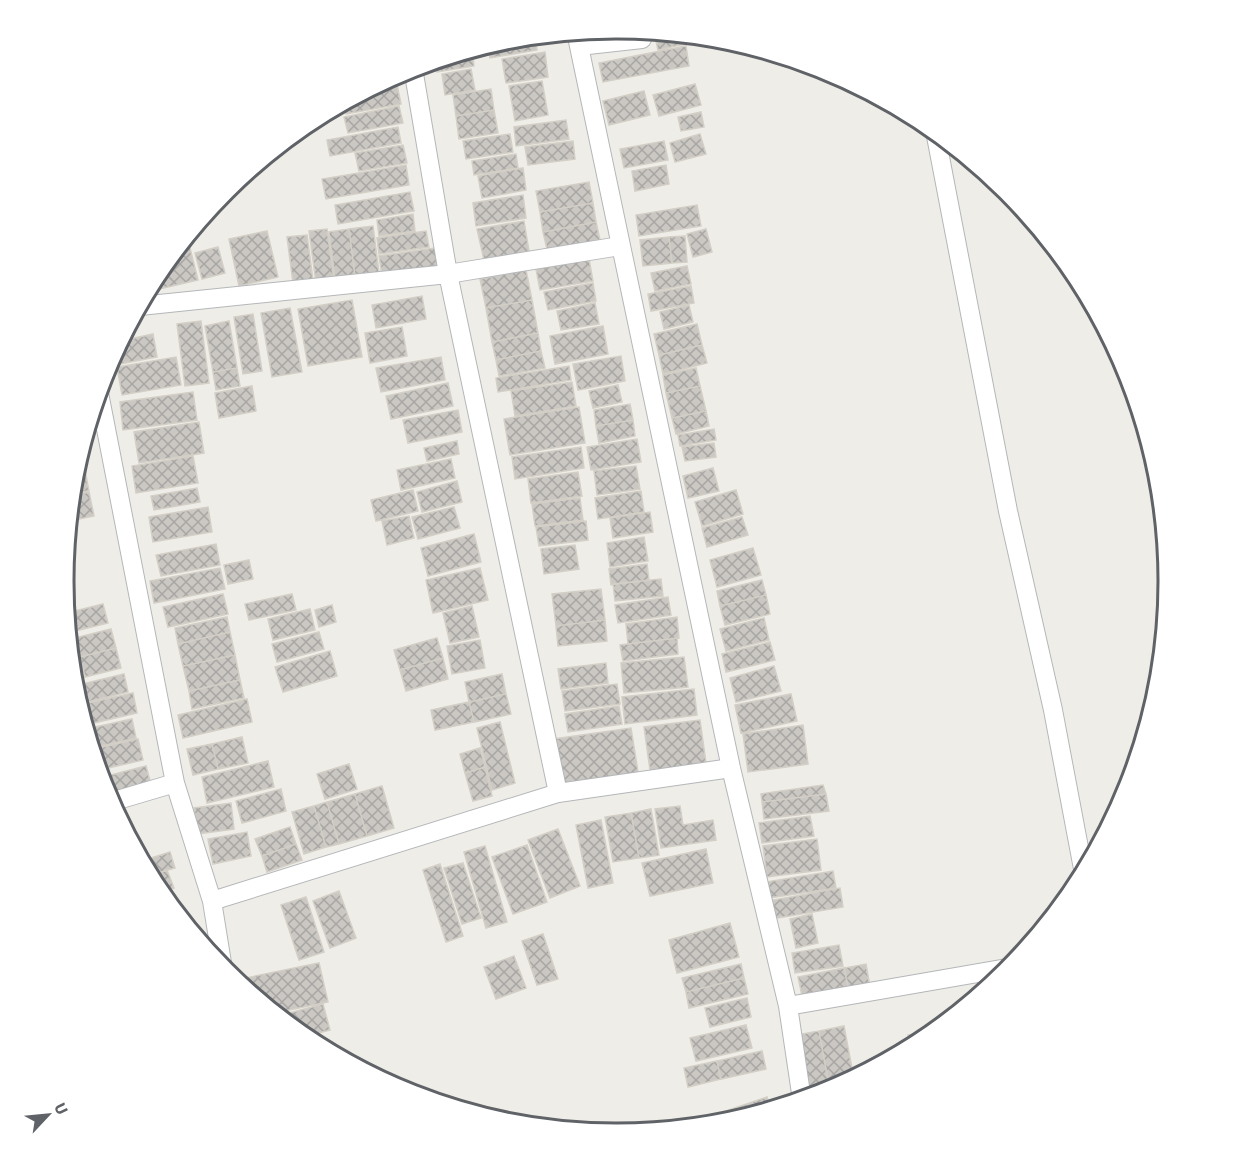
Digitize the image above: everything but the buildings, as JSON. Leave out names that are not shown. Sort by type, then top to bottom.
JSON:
[{"type":"street","points":[[578,40],[731,768],[788,1006],[801,1091]]},
{"type":"street","points":[[415,78],[448,274],[558,793]]},
{"type":"street","points":[[938,144],[1008,511],[1053,710],[1081,861]]},
{"type":"street","points":[[150,305],[448,274],[620,246]]},
{"type":"street","points":[[102,409],[175,783],[212,901],[220,951]]},
{"type":"street","points":[[212,901],[558,793],[731,768]]},
{"type":"street","points":[[120,799],[175,783]]},
{"type":"street","points":[[788,1006],[993,972]]}]
